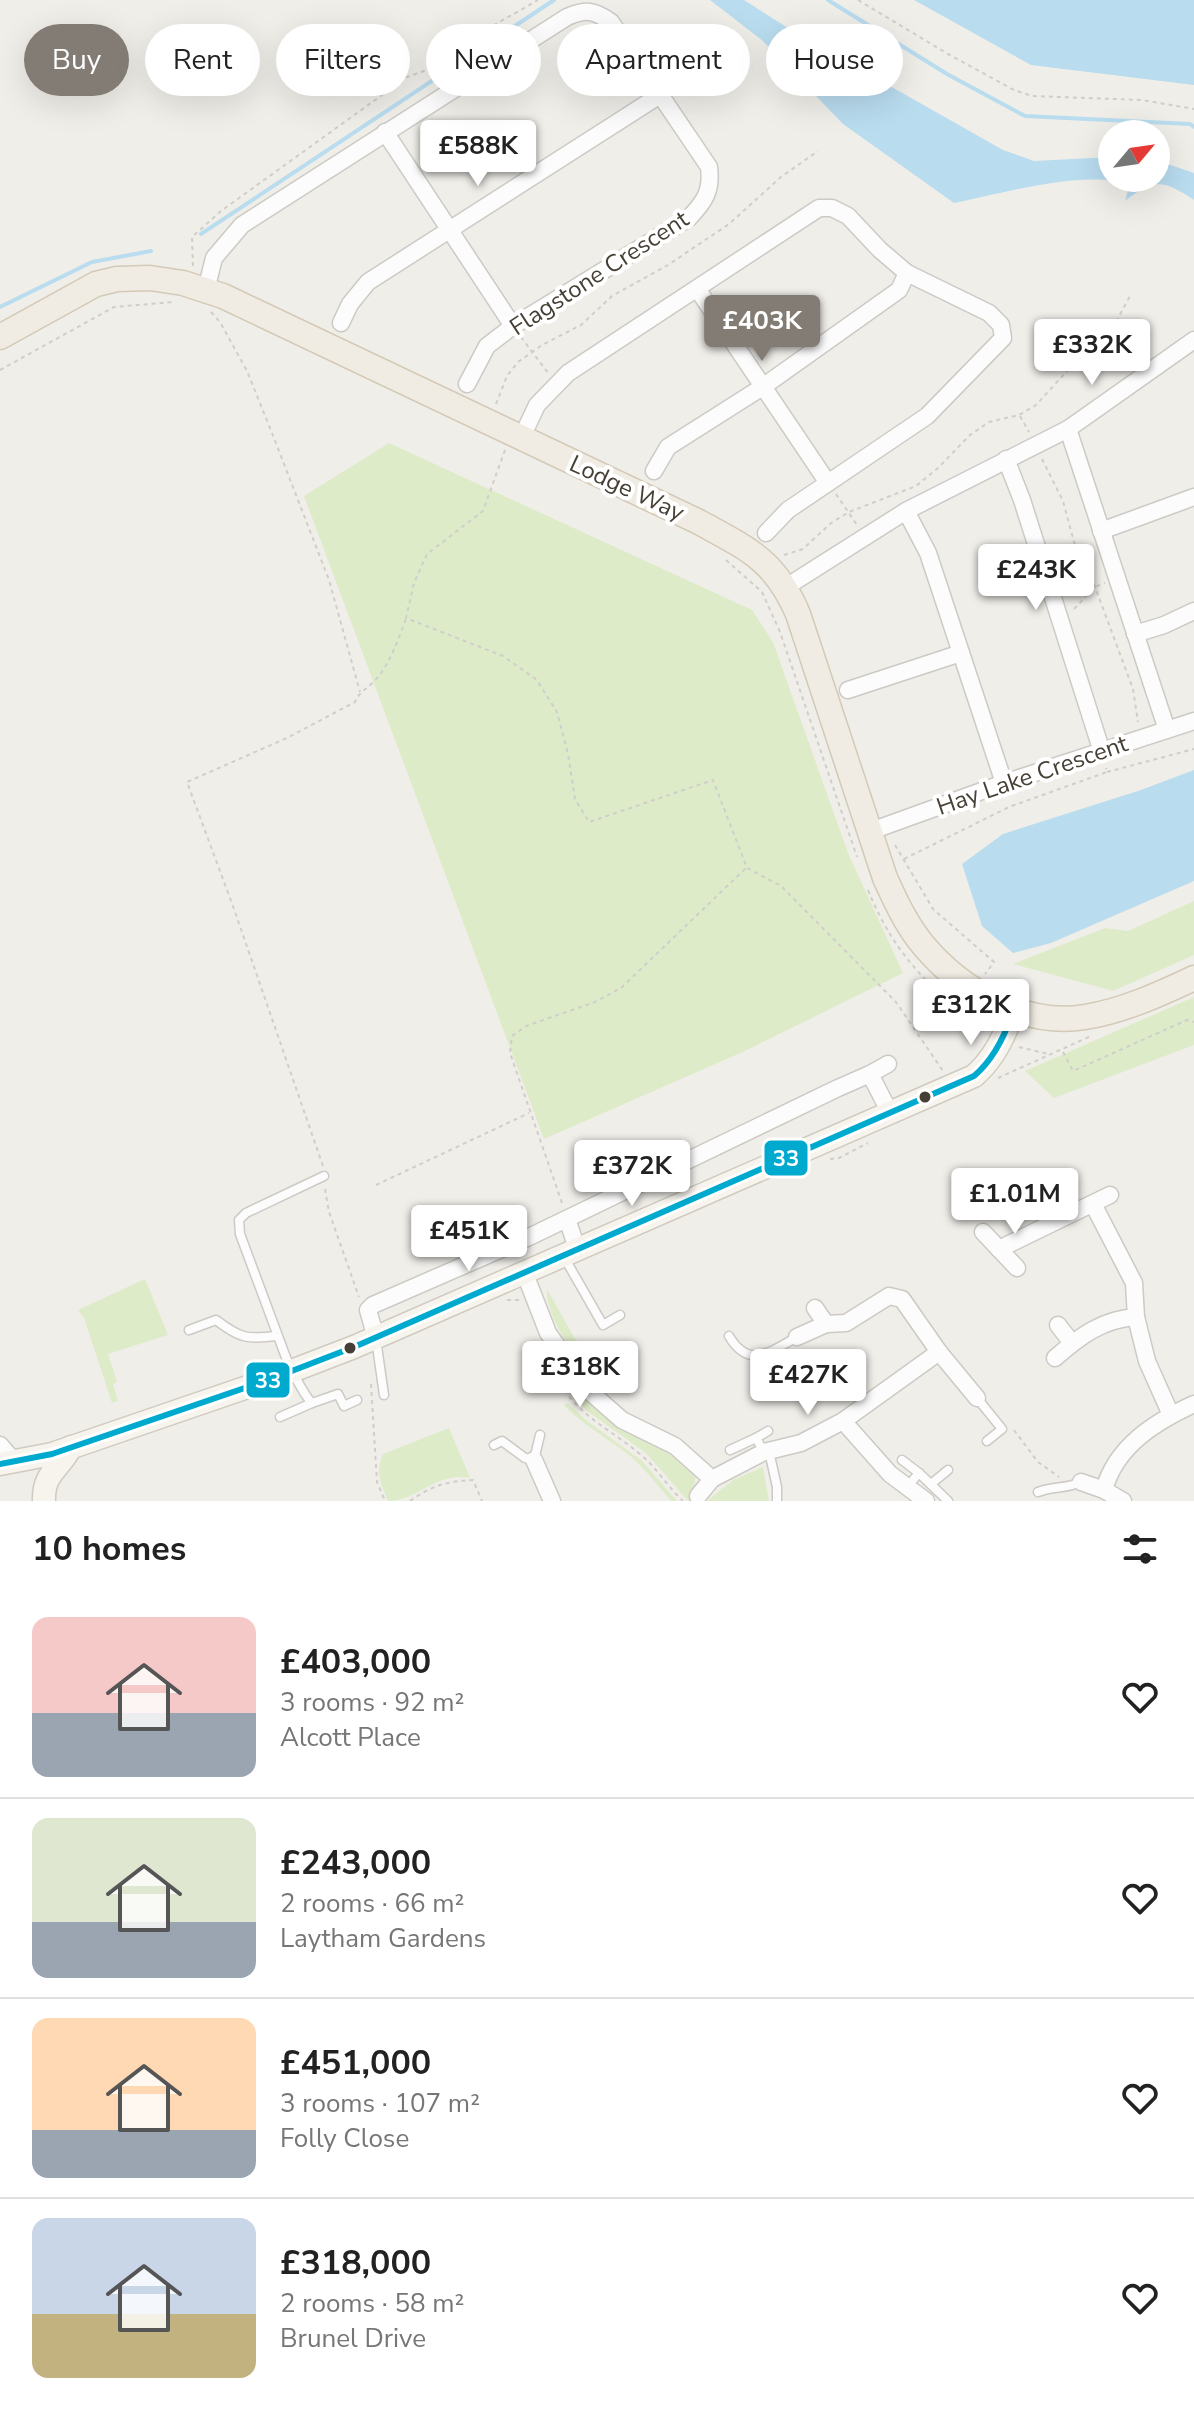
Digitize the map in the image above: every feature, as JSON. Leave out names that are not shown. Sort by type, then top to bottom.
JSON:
[{"type":"main road","name":"Lodge Way","points":[[0,337],[96,284],[117,279],[150,278],[201,288],[421,388],[513,443],[699,522],[754,552],[786,587],[879,828],[885,878],[901,913],[923,945],[944,967],[1013,1011]]},
{"type":"main road","points":[[35,1501],[5,1457],[71,1447],[291,1371],[376,1338],[952,1086],[974,1076],[987,1064],[1001,1041],[1013,1011],[1082,1018],[1118,1009],[1194,978]]},
{"type":"main road","points":[[44,1501],[43,1487],[50,1473],[62,1464],[71,1447]]},
{"type":"street","name":"Flagstone Crescent","points":[[201,288],[214,258],[242,225],[385,132],[567,17],[585,10],[597,12],[612,24]]},
{"type":"street","points":[[341,323],[350,304],[368,282],[658,96]]},
{"type":"street","name":"Flagstone Crescent","points":[[467,384],[487,346],[513,326],[689,218],[703,203],[711,187],[709,167],[661,96]]},
{"type":"street","points":[[385,132],[513,326]]},
{"type":"street","points":[[513,443],[537,405],[568,373],[698,290],[798,219],[819,208],[832,208],[848,216],[907,273],[989,313],[1001,325],[1003,338],[927,416],[788,510],[766,533]]},
{"type":"street","points":[[654,471],[668,447],[764,386],[899,290],[907,273]]},
{"type":"street","points":[[698,290],[828,483]]},
{"type":"street","points":[[786,587],[906,511],[1068,429],[1194,340]]},
{"type":"street","points":[[1068,429],[1167,730]]},
{"type":"street","points":[[1006,459],[1102,752]]},
{"type":"street","points":[[1101,531],[1194,497]]},
{"type":"street","points":[[906,511],[928,553],[1004,783]]},
{"type":"street","points":[[1135,634],[1194,611]]},
{"type":"street","points":[[848,690],[961,653]]},
{"type":"street","name":"Hay Lake Crescent","points":[[879,828],[1004,783],[1194,721]]},
{"type":"street","points":[[376,1338],[368,1310],[373,1305],[567,1219],[888,1064]]},
{"type":"street","points":[[870,1074],[890,1113]]},
{"type":"street","points":[[999,1249],[1110,1195]]},
{"type":"street","points":[[1093,1204],[1134,1283],[1136,1317],[1147,1361],[1171,1415]]},
{"type":"street","points":[[567,1219],[571,1254]]},
{"type":"street","points":[[983,1232],[1017,1268]]},
{"type":"street","points":[[525,1274],[548,1333],[589,1391],[622,1420],[675,1446],[712,1479]]},
{"type":"street","points":[[797,1337],[826,1324],[846,1323],[889,1296],[902,1299],[939,1352],[977,1398]]},
{"type":"street","points":[[815,1308],[826,1324]]},
{"type":"street","points":[[1055,1358],[1103,1323],[1117,1318],[1136,1317]]},
{"type":"street","points":[[1058,1325],[1072,1343]]},
{"type":"street","points":[[698,1496],[712,1479],[763,1447],[801,1443],[843,1421],[939,1352]]},
{"type":"street","points":[[1104,1490],[1110,1468],[1137,1438],[1194,1404]]},
{"type":"street","points":[[843,1421],[863,1446],[907,1487],[928,1493]]},
{"type":"street","points":[[534,1460],[552,1501]]},
{"type":"street","points":[[1081,1482],[1123,1501]]},
{"type":"lane","points":[[312,1403],[291,1371],[277,1336],[240,1234],[239,1220],[246,1213],[324,1176]]},
{"type":"lane","points":[[571,1254],[603,1325],[620,1315]]},
{"type":"lane","points":[[189,1330],[216,1320],[236,1336],[277,1336]]},
{"type":"lane","points":[[729,1336],[738,1351],[748,1356],[767,1354],[797,1337]]},
{"type":"lane","points":[[376,1338],[384,1395]]},
{"type":"lane","points":[[280,1417],[338,1394],[344,1406],[357,1400]]},
{"type":"lane","points":[[977,1398],[1002,1429],[987,1441]]},
{"type":"lane","points":[[768,1431],[763,1447],[777,1487],[777,1501]]},
{"type":"lane","points":[[494,1445],[502,1441],[525,1458],[534,1460],[540,1435]]},
{"type":"lane","points":[[730,1450],[763,1447]]},
{"type":"lane","points":[[902,1460],[919,1473],[928,1493],[948,1501]]},
{"type":"lane","points":[[928,1493],[948,1470]]},
{"type":"lane","points":[[907,1487],[919,1473]]},
{"type":"lane","points":[[1038,1492],[1052,1486],[1065,1489],[1081,1482]]},
{"type":"path","points":[[201,288],[192,237],[221,211],[407,77],[455,60],[489,28],[538,0]]},
{"type":"path","points":[[858,0],[1014,90],[1032,96],[1142,100],[1194,109]]},
{"type":"path","points":[[494,408],[507,376],[518,362],[581,325],[612,296],[668,265],[729,224],[781,177],[818,151]]},
{"type":"path","points":[[183,263],[201,288],[247,371],[329,580],[360,692]]},
{"type":"path","points":[[0,370],[114,307],[201,288]]},
{"type":"path","points":[[776,557],[803,549],[831,523],[849,512],[916,486],[970,435],[989,422],[1019,415],[1036,405],[1068,370],[1106,340],[1130,296]]},
{"type":"path","points":[[513,326],[544,370],[559,382]]},
{"type":"path","points":[[1019,415],[1063,501],[1077,553],[1095,587],[1133,689],[1140,739]]},
{"type":"path","points":[[368,1310],[363,1307],[329,1212],[323,1162],[312,1128],[187,782],[287,738],[355,702],[360,692],[376,679],[394,650],[414,583],[427,554],[483,511],[513,443]]},
{"type":"path","points":[[828,483],[865,537]]},
{"type":"path","points":[[719,554],[762,592],[780,632],[860,864]]},
{"type":"path","points":[[1058,614],[1075,609],[1095,587],[1117,578]]},
{"type":"path","points":[[406,618],[503,656],[537,680],[557,712],[575,799],[589,822],[713,780],[747,868],[781,886],[896,1002],[952,1086]]},
{"type":"path","points":[[903,860],[1009,807],[1107,772],[1194,749]]},
{"type":"path","points":[[1102,752],[1107,772]]},
{"type":"path","points":[[879,828],[933,909],[994,962],[975,989]]},
{"type":"path","points":[[567,1219],[510,1053],[512,1036],[526,1026],[595,1002],[621,988],[747,868]]},
{"type":"path","points":[[865,879],[896,947],[934,990],[1001,1041],[1048,1054]]},
{"type":"path","points":[[1063,1052],[1073,1071],[1187,1020],[1194,1022]]},
{"type":"path","points":[[376,1185],[530,1112]]},
{"type":"path","points":[[370,1374],[377,1482],[385,1501]]},
{"type":"path","points":[[1008,1421],[1021,1443],[1038,1462],[1060,1478],[1081,1482]]},
{"type":"path","points":[[410,1501],[430,1487],[449,1481],[473,1480],[482,1501]]},
{"type":"green space","points":[[389,443],[752,610],[773,642],[848,853],[903,973],[745,1051],[544,1139],[304,496]]},
{"type":"green space","points":[[1194,901],[1194,955],[1113,991],[1013,964],[1105,928],[1128,931]]},
{"type":"green space","points":[[1194,997],[1194,1045],[1054,1098],[1025,1071]]},
{"type":"green space","points":[[145,1279],[168,1335],[108,1354],[117,1382],[113,1384],[118,1401],[112,1403],[84,1318],[78,1310]]},
{"type":"green space","points":[[547,1289],[575,1339],[610,1379],[599,1385],[574,1353],[552,1314]]},
{"type":"green space","points":[[547,1349],[600,1412],[673,1456],[696,1474],[693,1494],[698,1501],[688,1501],[646,1453],[587,1411],[565,1386]]},
{"type":"green space","points":[[567,1403],[642,1461],[677,1501],[671,1501],[631,1456],[571,1412],[564,1405]]},
{"type":"green space","points":[[449,1428],[470,1478],[447,1479],[399,1500],[388,1501],[379,1472],[383,1454]]},
{"type":"green space","points":[[763,1467],[769,1501],[707,1501],[733,1480]]},
{"type":"water","points":[[710,0],[744,0],[782,24],[766,24],[766,44],[750,31],[750,24],[741,24]]},
{"type":"water","points":[[914,0],[1194,0],[1194,85],[1031,65]]},
{"type":"water","points":[[903,93],[1003,150],[1034,161],[1098,158],[1098,180],[1043,184],[954,203],[843,124],[816,96],[903,96]]},
{"type":"water","points":[[1170,165],[1194,173],[1194,200],[1170,186]]},
{"type":"water","points":[[1127,192],[1138,192],[1125,201]]},
{"type":"water","points":[[1194,770],[1194,881],[1051,943],[1013,953],[982,926],[962,864],[1003,834]]},
{"type":"waterway","points":[[201,234],[554,0]]},
{"type":"waterway","points":[[828,0],[947,74],[1025,116],[1190,124],[1194,127]]},
{"type":"waterway","points":[[0,307],[92,262],[151,251]]},
{"type":"transit line","name":"33","points":[[0,1464],[52,1454],[271,1379],[354,1347],[974,1076],[998,1046],[1013,1011]]}]
